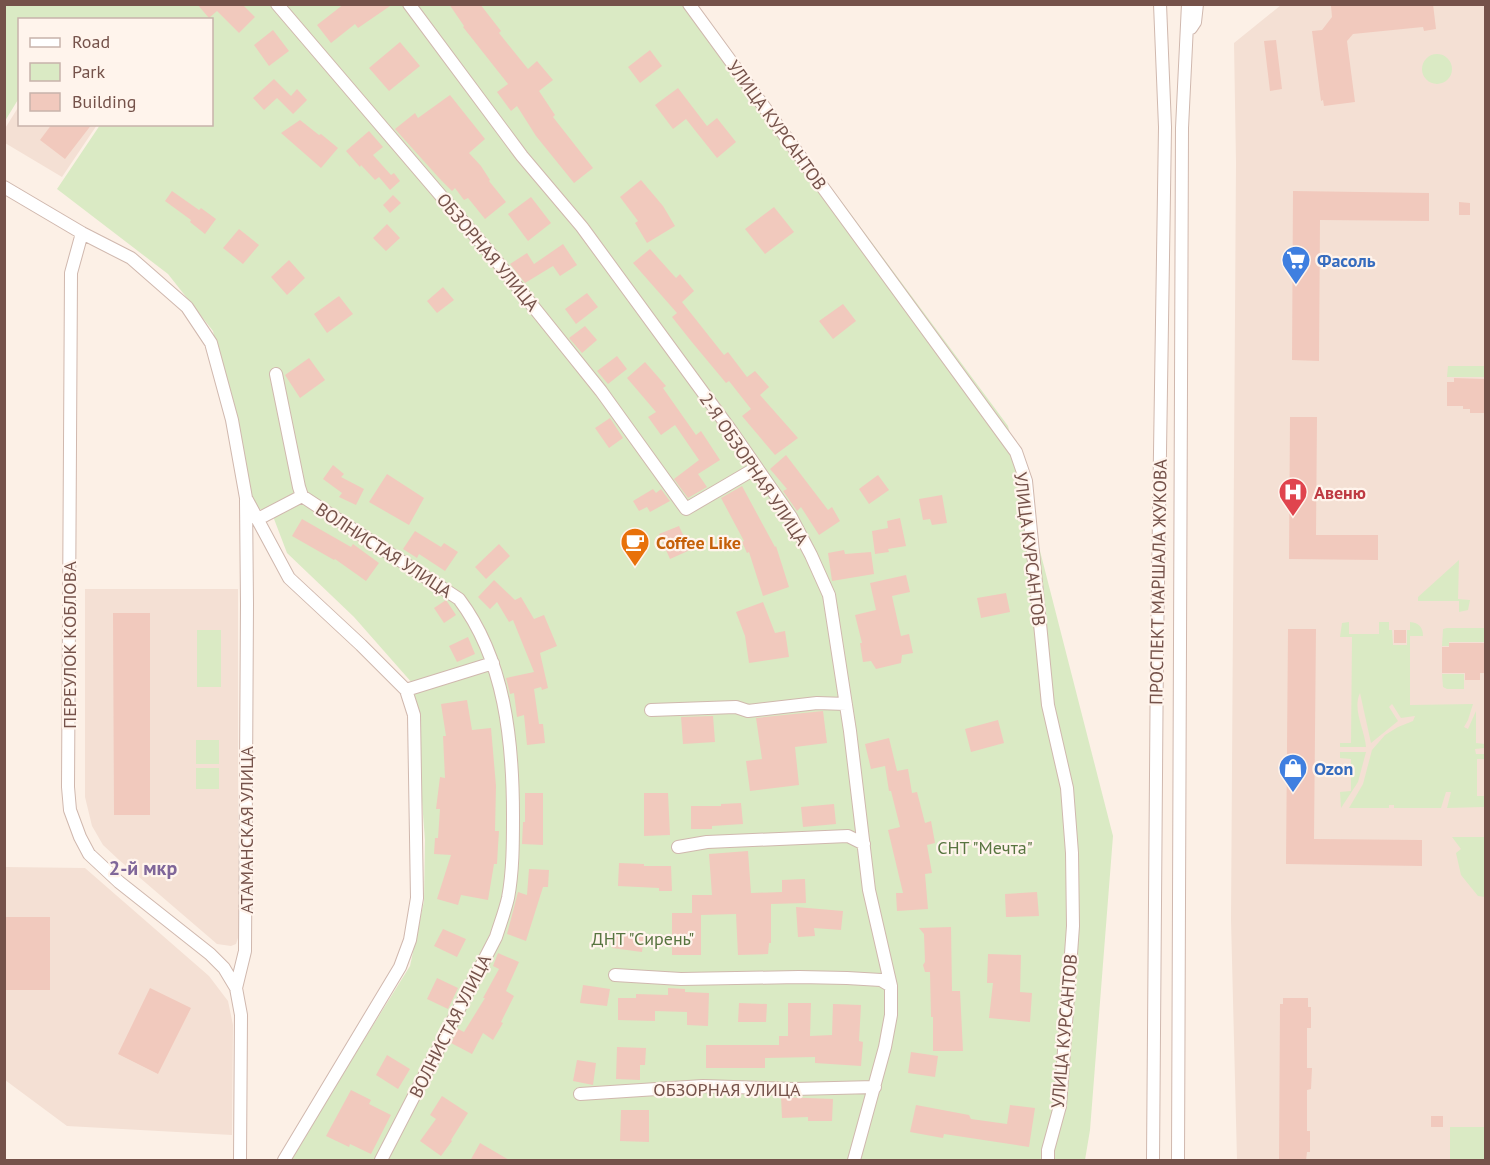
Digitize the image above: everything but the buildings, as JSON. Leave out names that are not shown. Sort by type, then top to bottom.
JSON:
[{"type":"street","name":"2-Я ОБЗОРНАЯ УЛИЦА","points":[[409,4],[522,156],[582,227],[732,432],[791,517],[829,595],[846,704],[869,890],[891,986],[891,1015],[885,1047],[854,1161]]},
{"type":"street","name":"УЛИЦА КУРСАНТОВ","points":[[689,4],[1016,452],[1026,482],[1048,705],[1067,788],[1072,853],[1073,926],[1060,1106],[1048,1150],[1048,1161]]},
{"type":"street","name":"ПРОСПЕКТ МАРШАЛА ЖУКОВА","points":[[1153,1161],[1157,647],[1165,127],[1160,4]]},
{"type":"street","name":"ПРОСПЕКТ МАРШАЛА ЖУКОВА","points":[[1178,1161],[1182,128],[1188,4]]},
{"type":"street","points":[[1187,33],[1195,22],[1197,4]]},
{"type":"street","name":"ОБЗОРНАЯ УЛИЦА","points":[[284,7],[495,259],[601,391],[686,509],[756,468]]},
{"type":"street","points":[[4,187],[82,233],[131,258],[187,308],[211,343],[232,420],[246,498],[289,578],[406,690],[414,715],[417,898],[410,940],[400,967],[284,1161]]},
{"type":"street","name":"ПЕРЕУЛОК КОБЛОВА","points":[[82,233],[71,273],[68,775],[70,810],[89,854],[119,882],[210,954],[224,968],[236,988]]},
{"type":"street","name":"ВОЛНИСТАЯ УЛИЦА","points":[[276,374],[302,496],[459,599],[475,620],[493,663],[507,720],[513,776],[513,842],[508,897],[496,937],[381,1161]]},
{"type":"street","points":[[258,519],[302,496]]},
{"type":"street","name":"АТАМАНСКАЯ УЛИЦА","points":[[240,1161],[241,1015],[236,988],[245,951],[246,498]]},
{"type":"street","points":[[406,690],[493,663]]},
{"type":"street","points":[[651,710],[736,706],[748,711],[817,703],[846,704]]},
{"type":"street","points":[[678,847],[708,842],[848,836],[864,844]]},
{"type":"street","points":[[615,975],[681,979],[847,978],[880,980],[891,986]]},
{"type":"street","name":"ОБЗОРНАЯ УЛИЦА","points":[[580,1094],[703,1086],[794,1089],[875,1087]]},
{"type":"shaded area","points":[[1281,5],[1485,5],[1485,1160],[1237,1160],[1231,920],[1236,163],[1234,43]]},
{"type":"shaded area","points":[[18,108],[18,126],[96,126],[62,177],[5,143],[4,130]]},
{"type":"shaded area","points":[[85,589],[238,589],[238,938],[236,944],[231,946],[217,944],[103,845],[92,826],[85,797]]},
{"type":"shaded area","points":[[5,867],[85,868],[209,976],[228,1001],[233,1025],[232,1135],[67,1126],[5,1080]]},
{"type":"green space","name":"ДНТ \"Сирень\"","points":[[4,5],[694,5],[1008,426],[1113,836],[1090,1130],[1085,1160],[289,1160],[410,966],[424,901],[425,840],[413,684],[354,617],[287,553],[271,511],[252,508],[213,331],[168,274],[57,189],[99,126],[213,126],[213,18],[18,18],[18,100],[5,121]]},
{"type":"green space","points":[[1437,54],[1448,58],[1452,69],[1448,80],[1437,84],[1426,80],[1422,69],[1426,58]]},
{"type":"green space","points":[[1448,366],[1485,366],[1485,377],[1447,377]]},
{"type":"green space","points":[[1459,560],[1458,599],[1470,600],[1468,610],[1459,612],[1459,601],[1418,601],[1418,597]]},
{"type":"green space","points":[[1349,622],[1349,634],[1379,634],[1379,622],[1389,622],[1393,645],[1407,645],[1407,630],[1410,630],[1410,622],[1418,624],[1421,628],[1423,636],[1410,636],[1410,705],[1473,704],[1464,727],[1468,729],[1476,711],[1476,743],[1485,744],[1485,748],[1475,749],[1476,754],[1485,754],[1485,759],[1477,759],[1477,796],[1485,796],[1484,807],[1447,808],[1451,792],[1446,792],[1441,808],[1394,808],[1394,805],[1389,805],[1389,808],[1349,808],[1363,784],[1372,750],[1385,735],[1413,721],[1415,716],[1401,718],[1392,704],[1389,707],[1398,721],[1371,743],[1360,693],[1357,706],[1366,747],[1340,747],[1340,743],[1351,743],[1352,637],[1340,637],[1342,623]]},
{"type":"green space","points":[[1485,628],[1485,642],[1449,642],[1449,646],[1442,646],[1443,629]]},
{"type":"green space","points":[[197,630],[221,630],[221,687],[197,687]]},
{"type":"green space","points":[[1442,674],[1464,674],[1464,689],[1443,687]]},
{"type":"green space","points":[[196,740],[219,740],[219,764],[196,764]]},
{"type":"green space","points":[[1340,752],[1366,752],[1358,782],[1341,808],[1340,792],[1351,791],[1351,759],[1340,758]]},
{"type":"green space","points":[[196,768],[219,768],[219,789],[196,789]]},
{"type":"green space","points":[[1452,837],[1485,837],[1485,897],[1478,896],[1461,875],[1456,853],[1461,849]]},
{"type":"green space","points":[[1450,1127],[1485,1127],[1485,1160],[1450,1160]]},
{"type":"place","name":"Фасоль","points":[[1296,286]]},
{"type":"place","name":"Авеню","points":[[1293,518]]},
{"type":"place","name":"Coffee Like","points":[[635,568]]},
{"type":"place","name":"Ozon","points":[[1293,794]]},
{"type":"district","name":"2-й мкр","points":[[143,868]]},
{"type":"park label","name":"СНТ \"Мечта\"","points":[[985,847]]}]
